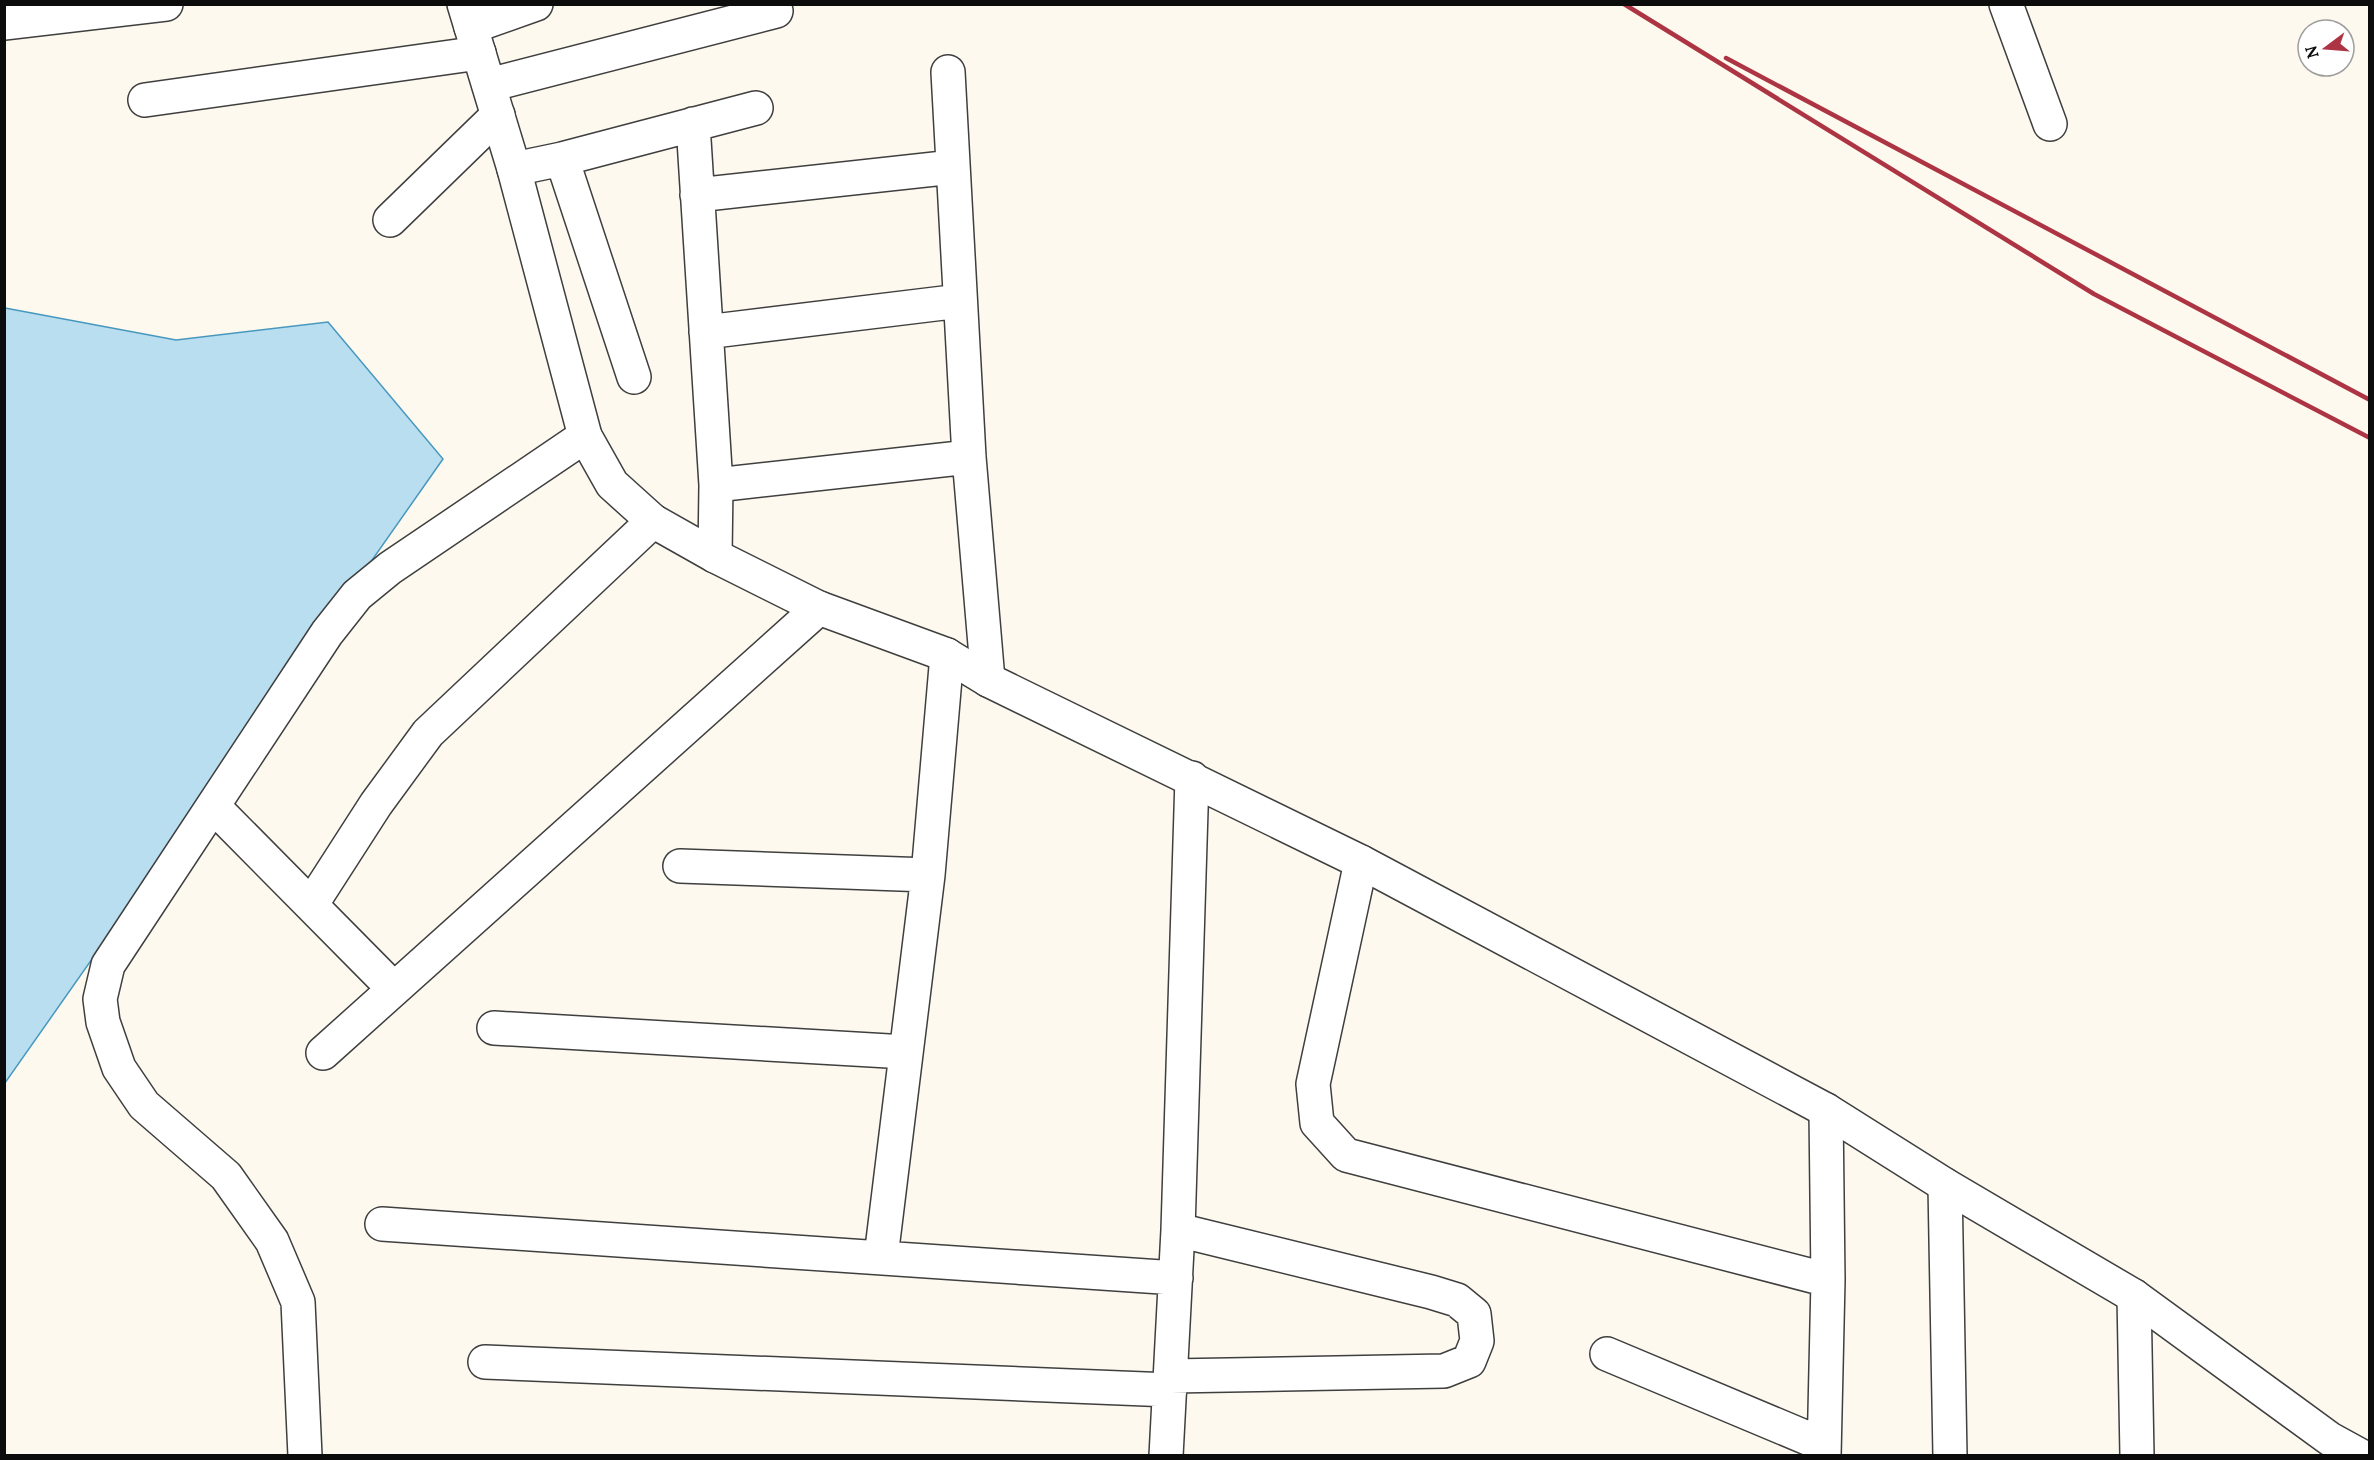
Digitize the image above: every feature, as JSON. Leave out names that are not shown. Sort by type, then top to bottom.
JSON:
[{"type":"street","points":[[4,23],[166,4]]},
{"type":"street","points":[[145,100],[471,28],[536,4]]},
{"type":"street","points":[[2006,4],[2050,124]]},
{"type":"street","points":[[390,220],[494,100],[776,11]]},
{"type":"street","points":[[471,28],[514,169],[585,436],[612,484],[653,521],[715,556],[819,608],[947,655],[988,680],[1361,862],[1826,1110],[1945,1185],[2134,1296],[2331,1447],[2361,1455]]},
{"type":"street","points":[[948,72],[969,457],[988,680]]},
{"type":"street","points":[[514,169],[562,159],[756,108]]},
{"type":"street","points":[[693,124],[716,485],[715,556]]},
{"type":"street","points":[[562,159],[634,376]]},
{"type":"street","points":[[697,195],[953,166]]},
{"type":"street","points":[[706,332],[960,301]]},
{"type":"street","points":[[305,1455],[298,1302],[272,1241],[226,1176],[144,1104],[119,1068],[103,1022],[100,999],[108,965],[327,633],[357,595],[390,568],[585,436]]},
{"type":"street","points":[[716,485],[969,457]]},
{"type":"street","points":[[311,905],[376,804],[428,733],[653,521]]},
{"type":"street","points":[[323,1053],[819,608]]},
{"type":"street","points":[[881,1257],[928,875],[947,655]]},
{"type":"street","points":[[1166,1455],[1178,1230],[1192,778]]},
{"type":"street","points":[[213,806],[394,989]]},
{"type":"street","points":[[1361,862],[1313,1084],[1317,1123],[1346,1155],[1828,1280]]},
{"type":"street","points":[[680,866],[928,875]]},
{"type":"street","points":[[494,1028],[906,1052]]},
{"type":"street","points":[[1607,1354],[1824,1450],[1828,1280],[1826,1110]]},
{"type":"street","points":[[1945,1185],[1950,1455]]},
{"type":"street","points":[[382,1224],[1176,1278]]},
{"type":"street","points":[[485,1362],[1170,1383],[1444,1371],[1469,1361],[1477,1341],[1474,1314],[1457,1300],[1178,1230]]},
{"type":"street","points":[[2134,1296],[2137,1455]]},
{"type":"water","points":[[5,308],[176,340],[328,322],[443,459],[5,1083]]},
{"type":"railway","points":[[1624,4],[2094,294],[2370,438]]},
{"type":"railway","points":[[1726,58],[2370,400]]}]
